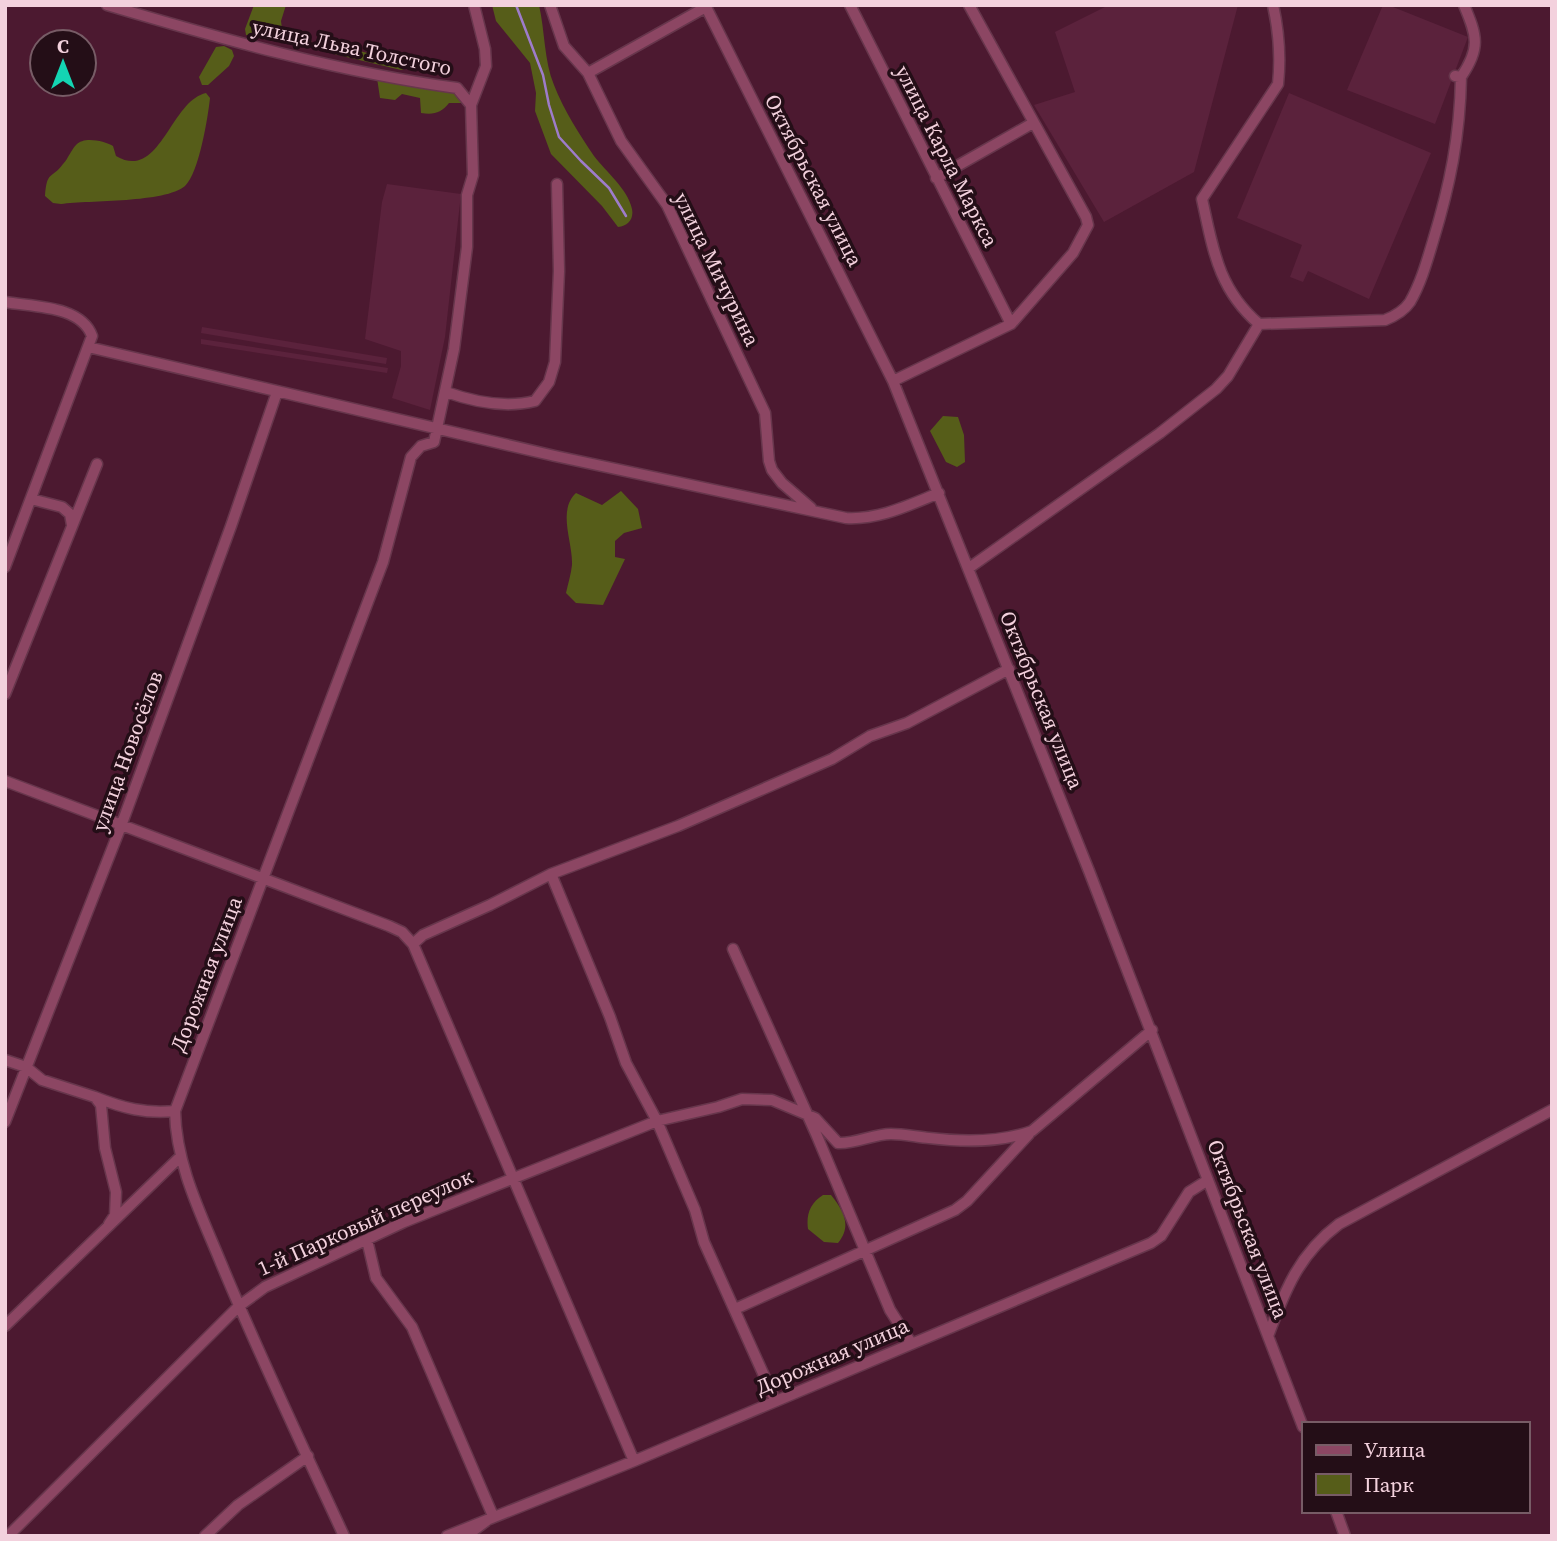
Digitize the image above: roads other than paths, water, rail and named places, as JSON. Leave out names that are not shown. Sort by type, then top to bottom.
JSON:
[{"type":"street","name":"улица Льва Толстого","points":[[107,5],[247,46],[414,82],[457,88],[471,105]]},
{"type":"street","points":[[438,428],[446,392],[467,247],[467,195],[473,175],[471,105],[486,66],[485,49],[474,5]]},
{"type":"street","name":"улица Мичурина","points":[[550,5],[564,46],[588,74],[621,141],[667,205],[707,288],[765,413],[772,470],[801,501],[818,512]]},
{"type":"street","name":"улица Карла Маркса","points":[[850,5],[1010,324]]},
{"type":"street","points":[[893,381],[1010,324],[1073,253],[1088,225],[969,5]]},
{"type":"street","points":[[1273,5],[1280,33],[1278,84],[1202,199],[1216,263],[1228,289],[1259,324],[1385,320],[1398,315],[1409,303],[1425,269],[1453,164],[1460,123],[1458,76],[1473,57],[1476,45],[1472,24],[1464,5]]},
{"type":"street","points":[[588,74],[706,6]]},
{"type":"street","name":"Октябрьская улица","points":[[706,6],[893,381],[1152,1030],[1302,1424]]},
{"type":"street","points":[[457,88],[470,82],[480,82]]},
{"type":"street","points":[[936,178],[1033,123]]},
{"type":"street","points":[[446,392],[467,399],[519,405],[535,401],[550,382],[555,362],[559,271],[557,184]]},
{"type":"street","points":[[5,302],[72,314],[89,327],[92,335],[5,567]]},
{"type":"street","points":[[969,568],[1160,433],[1216,389],[1228,376],[1259,324]]},
{"type":"street","points":[[88,347],[555,456],[846,517],[886,514],[939,493]]},
{"type":"street","name":"улица Новосёлов","points":[[5,1122],[121,825],[231,526],[277,392]]},
{"type":"street","name":"Дорожная улица","points":[[344,1536],[239,1306],[191,1191],[180,1157],[174,1111],[383,562],[411,457],[421,446],[434,442],[438,428]]},
{"type":"street","points":[[5,694],[97,464]]},
{"type":"street","points":[[31,499],[62,507],[70,514],[72,525]]},
{"type":"street","points":[[413,944],[423,935],[551,874],[678,826],[832,759],[870,736],[907,723],[1009,669]]},
{"type":"street","points":[[5,781],[402,932],[413,944],[634,1461]]},
{"type":"street","points":[[551,874],[626,1063],[657,1121],[695,1210],[704,1242],[775,1400]]},
{"type":"street","points":[[733,949],[890,1310],[911,1343]]},
{"type":"street","points":[[735,1309],[955,1210],[967,1201],[1032,1131],[1152,1030]]},
{"type":"street","points":[[5,1060],[26,1067],[42,1080],[129,1110],[153,1113],[174,1111]]},
{"type":"street","points":[[95,1097],[101,1105],[105,1148],[116,1192],[115,1215],[103,1232]]},
{"type":"street","name":"1-й Парковый переулок","points":[[8,1536],[239,1306],[265,1287],[404,1222],[657,1121],[742,1099],[772,1100],[807,1115]]},
{"type":"street","points":[[1268,1336],[1288,1284],[1320,1238],[1339,1224],[1552,1110]]},
{"type":"street","points":[[807,1115],[820,1123],[838,1143],[893,1134],[934,1139],[992,1140],[1012,1138],[1032,1131]]},
{"type":"street","points":[[5,1326],[180,1157]]},
{"type":"street","name":"Дорожная улица","points":[[447,1536],[634,1461],[1151,1244],[1161,1236],[1189,1192],[1208,1180]]},
{"type":"street","points":[[367,1240],[376,1278],[412,1327],[492,1516],[466,1536]]},
{"type":"street","points":[[205,1536],[238,1505],[308,1456]]},
{"type":"street","points":[[1337,1513],[1345,1536]]},
{"type":"waterway","points":[[516,5],[543,75],[559,137],[609,188],[626,216]]}]
